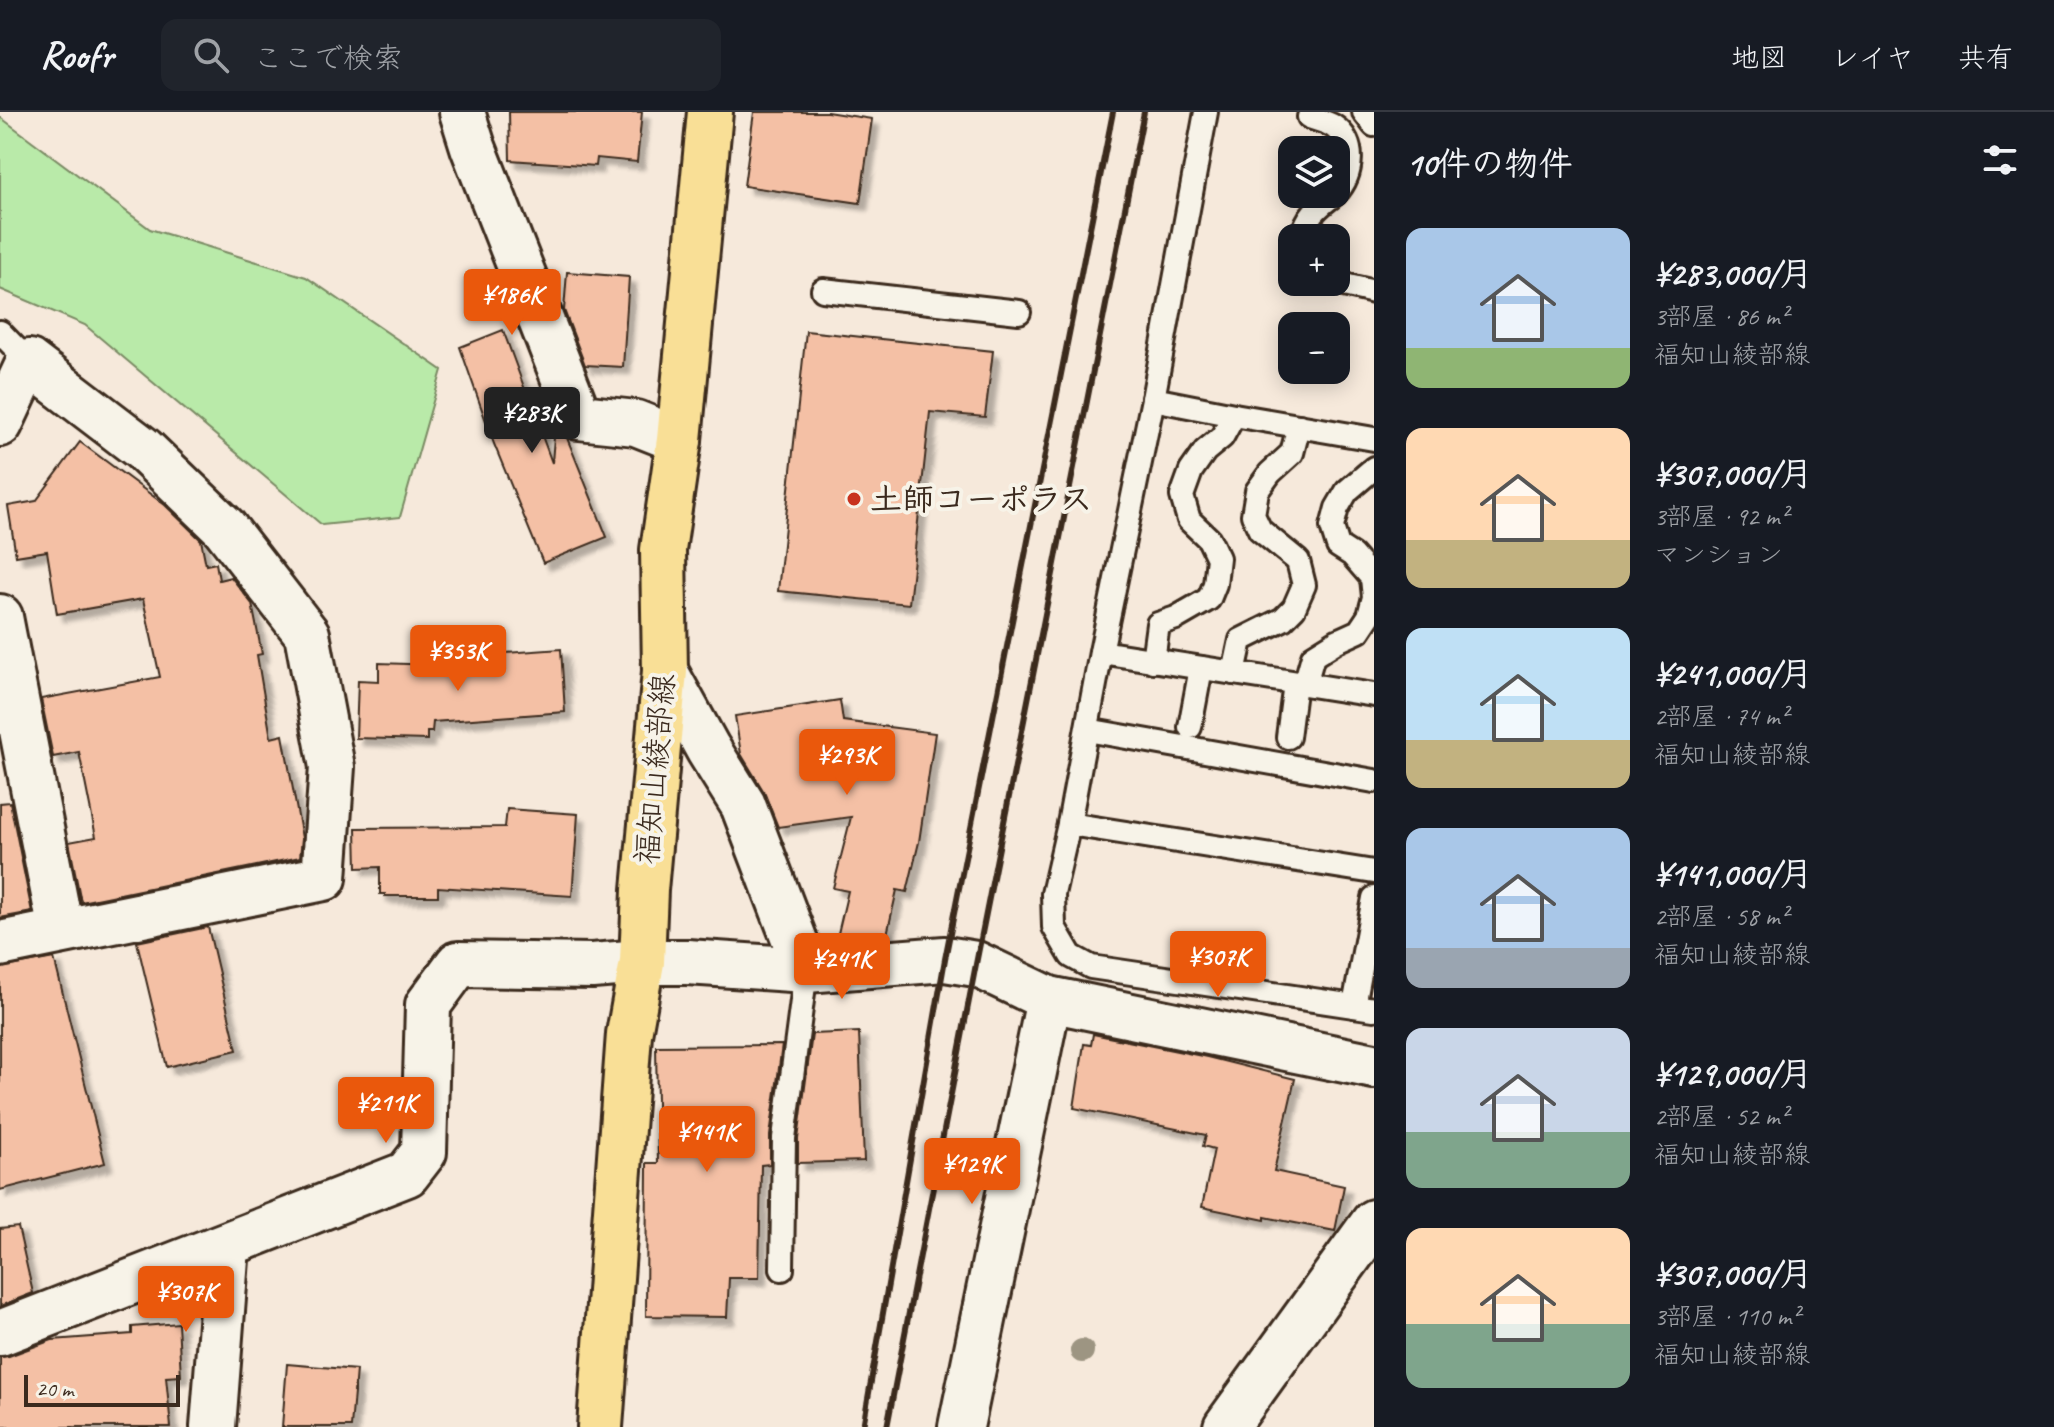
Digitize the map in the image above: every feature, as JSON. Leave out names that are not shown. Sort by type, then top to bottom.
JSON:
[{"type":"main road","name":"福知山綾部線","points":[[600,1427],[629,1034],[642,962],[645,890],[665,671],[663,550],[679,440],[710,112]]},
{"type":"street","points":[[462,112],[579,417],[636,423],[679,440]]},
{"type":"street","points":[[0,424],[14,347],[143,449],[224,527],[307,634],[332,767],[324,878],[0,944]]},
{"type":"street","points":[[0,617],[61,931]]},
{"type":"street","points":[[665,671],[743,805],[806,970]]},
{"type":"street","points":[[0,1333],[407,1174],[424,1152],[428,1005],[458,964],[592,966],[687,962],[806,970],[945,959],[976,964],[1049,999],[1374,1066]]},
{"type":"street","points":[[961,1427],[1049,999]]},
{"type":"street","points":[[1234,1424],[1374,1222]]},
{"type":"street","points":[[213,1427],[227,1246]]},
{"type":"lane","points":[[1206,112],[1153,399],[1053,894],[1054,927],[1071,956],[1091,967],[1364,1008],[1374,898]]},
{"type":"lane","points":[[1364,112],[1374,125]]},
{"type":"lane","points":[[1309,117],[1334,126],[1343,136]]},
{"type":"lane","points":[[1350,286],[1374,292]]},
{"type":"lane","points":[[823,290],[1019,312]]},
{"type":"lane","points":[[1153,399],[1374,439]]},
{"type":"lane","points":[[1153,661],[1158,624],[1176,618],[1209,599],[1215,584],[1218,558],[1209,539],[1189,520],[1182,496],[1191,471],[1205,451],[1222,437],[1234,415]]},
{"type":"lane","points":[[1234,673],[1241,640],[1283,619],[1294,608],[1304,585],[1298,561],[1260,530],[1253,515],[1257,491],[1270,473],[1292,453],[1299,426]]},
{"type":"lane","points":[[1288,737],[1300,683],[1313,656],[1359,631],[1369,616],[1374,597],[1372,578],[1352,555],[1338,546],[1332,527],[1337,508],[1347,491],[1374,468]]},
{"type":"lane","points":[[1101,652],[1374,695]]},
{"type":"lane","points":[[1190,727],[1201,668]]},
{"type":"lane","points":[[1087,730],[1374,781]]},
{"type":"lane","points":[[1069,824],[1374,872]]},
{"type":"lane","points":[[782,1269],[784,1138],[806,970]]},
{"type":"green space","points":[[0,117],[150,229],[306,277],[442,370],[400,517],[322,525],[85,325],[0,289]]},
{"type":"building","points":[[509,112],[642,112],[637,162],[597,158],[596,166],[510,160]]},
{"type":"building","points":[[754,112],[827,112],[872,119],[860,203],[744,186]]},
{"type":"building","points":[[567,272],[629,277],[623,367],[585,365],[564,310]]},
{"type":"building","points":[[503,330],[552,463],[555,424],[567,438],[607,537],[543,563],[494,444],[460,347]]},
{"type":"building","name":"土師コーポラス","points":[[806,331],[993,351],[985,417],[930,412],[909,604],[778,591]]},
{"type":"building","points":[[80,442],[165,505],[201,540],[206,565],[216,563],[219,580],[231,577],[252,604],[262,654],[257,655],[271,738],[283,735],[302,838],[300,857],[81,902],[69,842],[96,837],[79,752],[53,757],[41,699],[160,677],[143,599],[57,614],[47,551],[16,556],[8,506],[36,501]]},
{"type":"building","points":[[561,649],[565,712],[433,722],[432,732],[427,732],[427,740],[356,738],[358,680],[379,681],[379,663],[466,666],[465,656]]},
{"type":"building","points":[[840,700],[843,721],[935,733],[919,842],[907,892],[897,890],[886,939],[836,942],[848,891],[833,888],[851,817],[778,827],[764,792],[741,754],[735,716]]},
{"type":"building","points":[[10,802],[32,912],[0,918],[0,803]]},
{"type":"building","points":[[507,809],[578,814],[572,896],[438,887],[438,896],[385,896],[380,894],[380,867],[357,868],[356,828],[505,827]]},
{"type":"building","points":[[208,927],[237,1050],[167,1067],[137,942]]},
{"type":"building","points":[[54,958],[105,1163],[0,1190],[0,968]]},
{"type":"building","points":[[859,1032],[864,1161],[798,1163],[798,1139],[812,1034]]},
{"type":"building","points":[[1093,1034],[1295,1079],[1274,1171],[1344,1186],[1335,1231],[1202,1207],[1214,1149],[1203,1146],[1206,1135],[1074,1108],[1084,1044],[1091,1045]]},
{"type":"building","points":[[782,1045],[770,1136],[770,1164],[761,1165],[759,1278],[729,1278],[727,1317],[646,1316],[647,1163],[658,1163],[656,1046]]},
{"type":"building","points":[[18,1227],[33,1293],[0,1306],[0,1229]]},
{"type":"building","points":[[178,1323],[181,1376],[166,1377],[171,1427],[0,1427],[0,1357],[52,1340],[132,1334],[132,1327]]},
{"type":"building","points":[[287,1364],[356,1370],[351,1427],[282,1427]]},
{"type":"railway","points":[[863,1427],[945,959],[1113,112]]},
{"type":"railway","points":[[887,1427],[1144,112]]},
{"type":"place","name":"土師コーポラス","points":[[854,499]]}]
